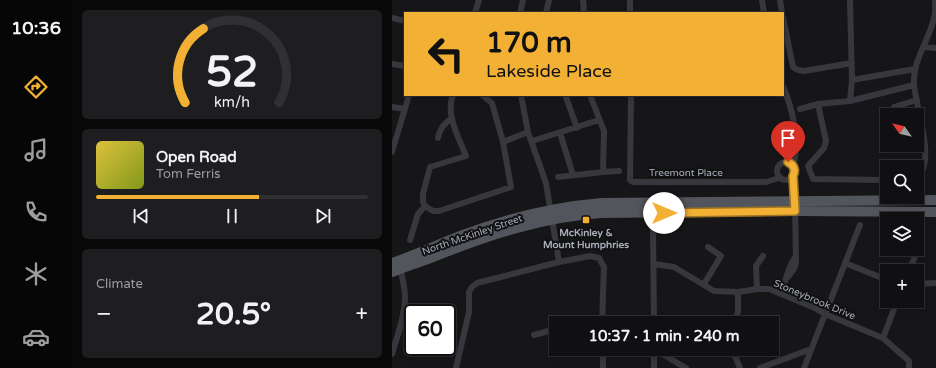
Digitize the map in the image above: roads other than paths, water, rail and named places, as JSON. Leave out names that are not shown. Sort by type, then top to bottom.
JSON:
[{"type":"main road","name":"North McKinley Street","points":[[924,199],[936,200]]},
{"type":"main road","name":"North McKinley Street","points":[[396,266],[550,215],[795,206],[880,200]]},
{"type":"main road","name":"North McKinley Street","points":[[795,206],[936,212]]},
{"type":"street","points":[[475,12],[479,0]]},
{"type":"street","points":[[520,12],[523,0]]},
{"type":"street","points":[[546,12],[549,0]]},
{"type":"street","points":[[583,0],[584,12]]},
{"type":"street","points":[[630,0],[630,12]]},
{"type":"street","points":[[762,0],[764,12]]},
{"type":"street","points":[[780,0],[782,12]]},
{"type":"street","points":[[850,0],[852,63],[850,100]]},
{"type":"street","points":[[930,130],[918,100],[914,85],[915,69],[934,18],[935,0]]},
{"type":"street","points":[[392,18],[404,22]]},
{"type":"street","points":[[784,23],[793,67],[798,70],[804,71],[852,63]]},
{"type":"street","points":[[923,47],[936,48]]},
{"type":"street","points":[[392,64],[404,66]]},
{"type":"street","points":[[852,80],[915,69]]},
{"type":"street","points":[[800,109],[818,104],[850,100],[914,85]]},
{"type":"street","points":[[781,294],[796,263],[793,176],[795,171],[793,165],[795,160],[795,132],[784,89]]},
{"type":"street","points":[[392,152],[409,96]]},
{"type":"street","points":[[452,96],[450,101],[452,118],[466,156],[430,167],[423,194],[423,202],[425,206],[433,211],[439,211],[511,186],[503,142],[492,103],[483,96]]},
{"type":"street","points":[[521,96],[528,132],[546,183],[550,215],[559,262]]},
{"type":"street","points":[[590,96],[604,131],[602,172]]},
{"type":"street","name":"Treemont Place","points":[[631,96],[630,180],[633,182],[766,182],[780,177]]},
{"type":"street","points":[[566,97],[576,128]]},
{"type":"street","points":[[894,107],[918,100]]},
{"type":"street","points":[[818,104],[826,141],[824,148],[808,166],[813,179],[880,180]]},
{"type":"street","points":[[392,107],[404,109]]},
{"type":"street","points":[[438,138],[439,130],[452,118]]},
{"type":"street","points":[[532,141],[599,120]]},
{"type":"street","points":[[503,142],[528,132]]},
{"type":"street","points":[[560,133],[573,175]]},
{"type":"street","points":[[793,165],[786,162],[780,164],[777,172],[782,179],[788,179],[793,176]]},
{"type":"street","points":[[924,174],[930,166]]},
{"type":"street","points":[[558,177],[619,171]]},
{"type":"street","points":[[410,240],[418,214],[425,206]]},
{"type":"street","points":[[804,368],[860,225]]},
{"type":"street","points":[[654,228],[654,316]]},
{"type":"street","points":[[704,284],[721,256],[708,248]]},
{"type":"street","points":[[456,368],[469,312],[469,292],[477,283],[559,262],[590,256],[599,258],[604,267],[602,316]]},
{"type":"street","points":[[757,289],[756,266],[763,256]]},
{"type":"street","points":[[845,263],[880,277]]},
{"type":"street","name":"Stoneybrook Drive","points":[[654,264],[674,267],[714,290],[738,292],[769,289],[883,338],[909,361],[909,368]]},
{"type":"street","points":[[392,354],[403,313],[405,299],[402,277],[396,266]]},
{"type":"street","points":[[924,284],[936,283]]},
{"type":"street","points":[[737,316],[738,292]]},
{"type":"street","points":[[883,338],[894,308]]},
{"type":"street","points":[[534,335],[549,331]]},
{"type":"street","points":[[760,368],[811,349]]},
{"type":"street","points":[[603,356],[603,368]]},
{"type":"street","points":[[654,356],[654,368]]},
{"type":"street","points":[[666,356],[686,368]]},
{"type":"street","points":[[735,356],[740,368]]},
{"type":"place","name":"McKinley & Mount Humphries","points":[[586,220]]}]
